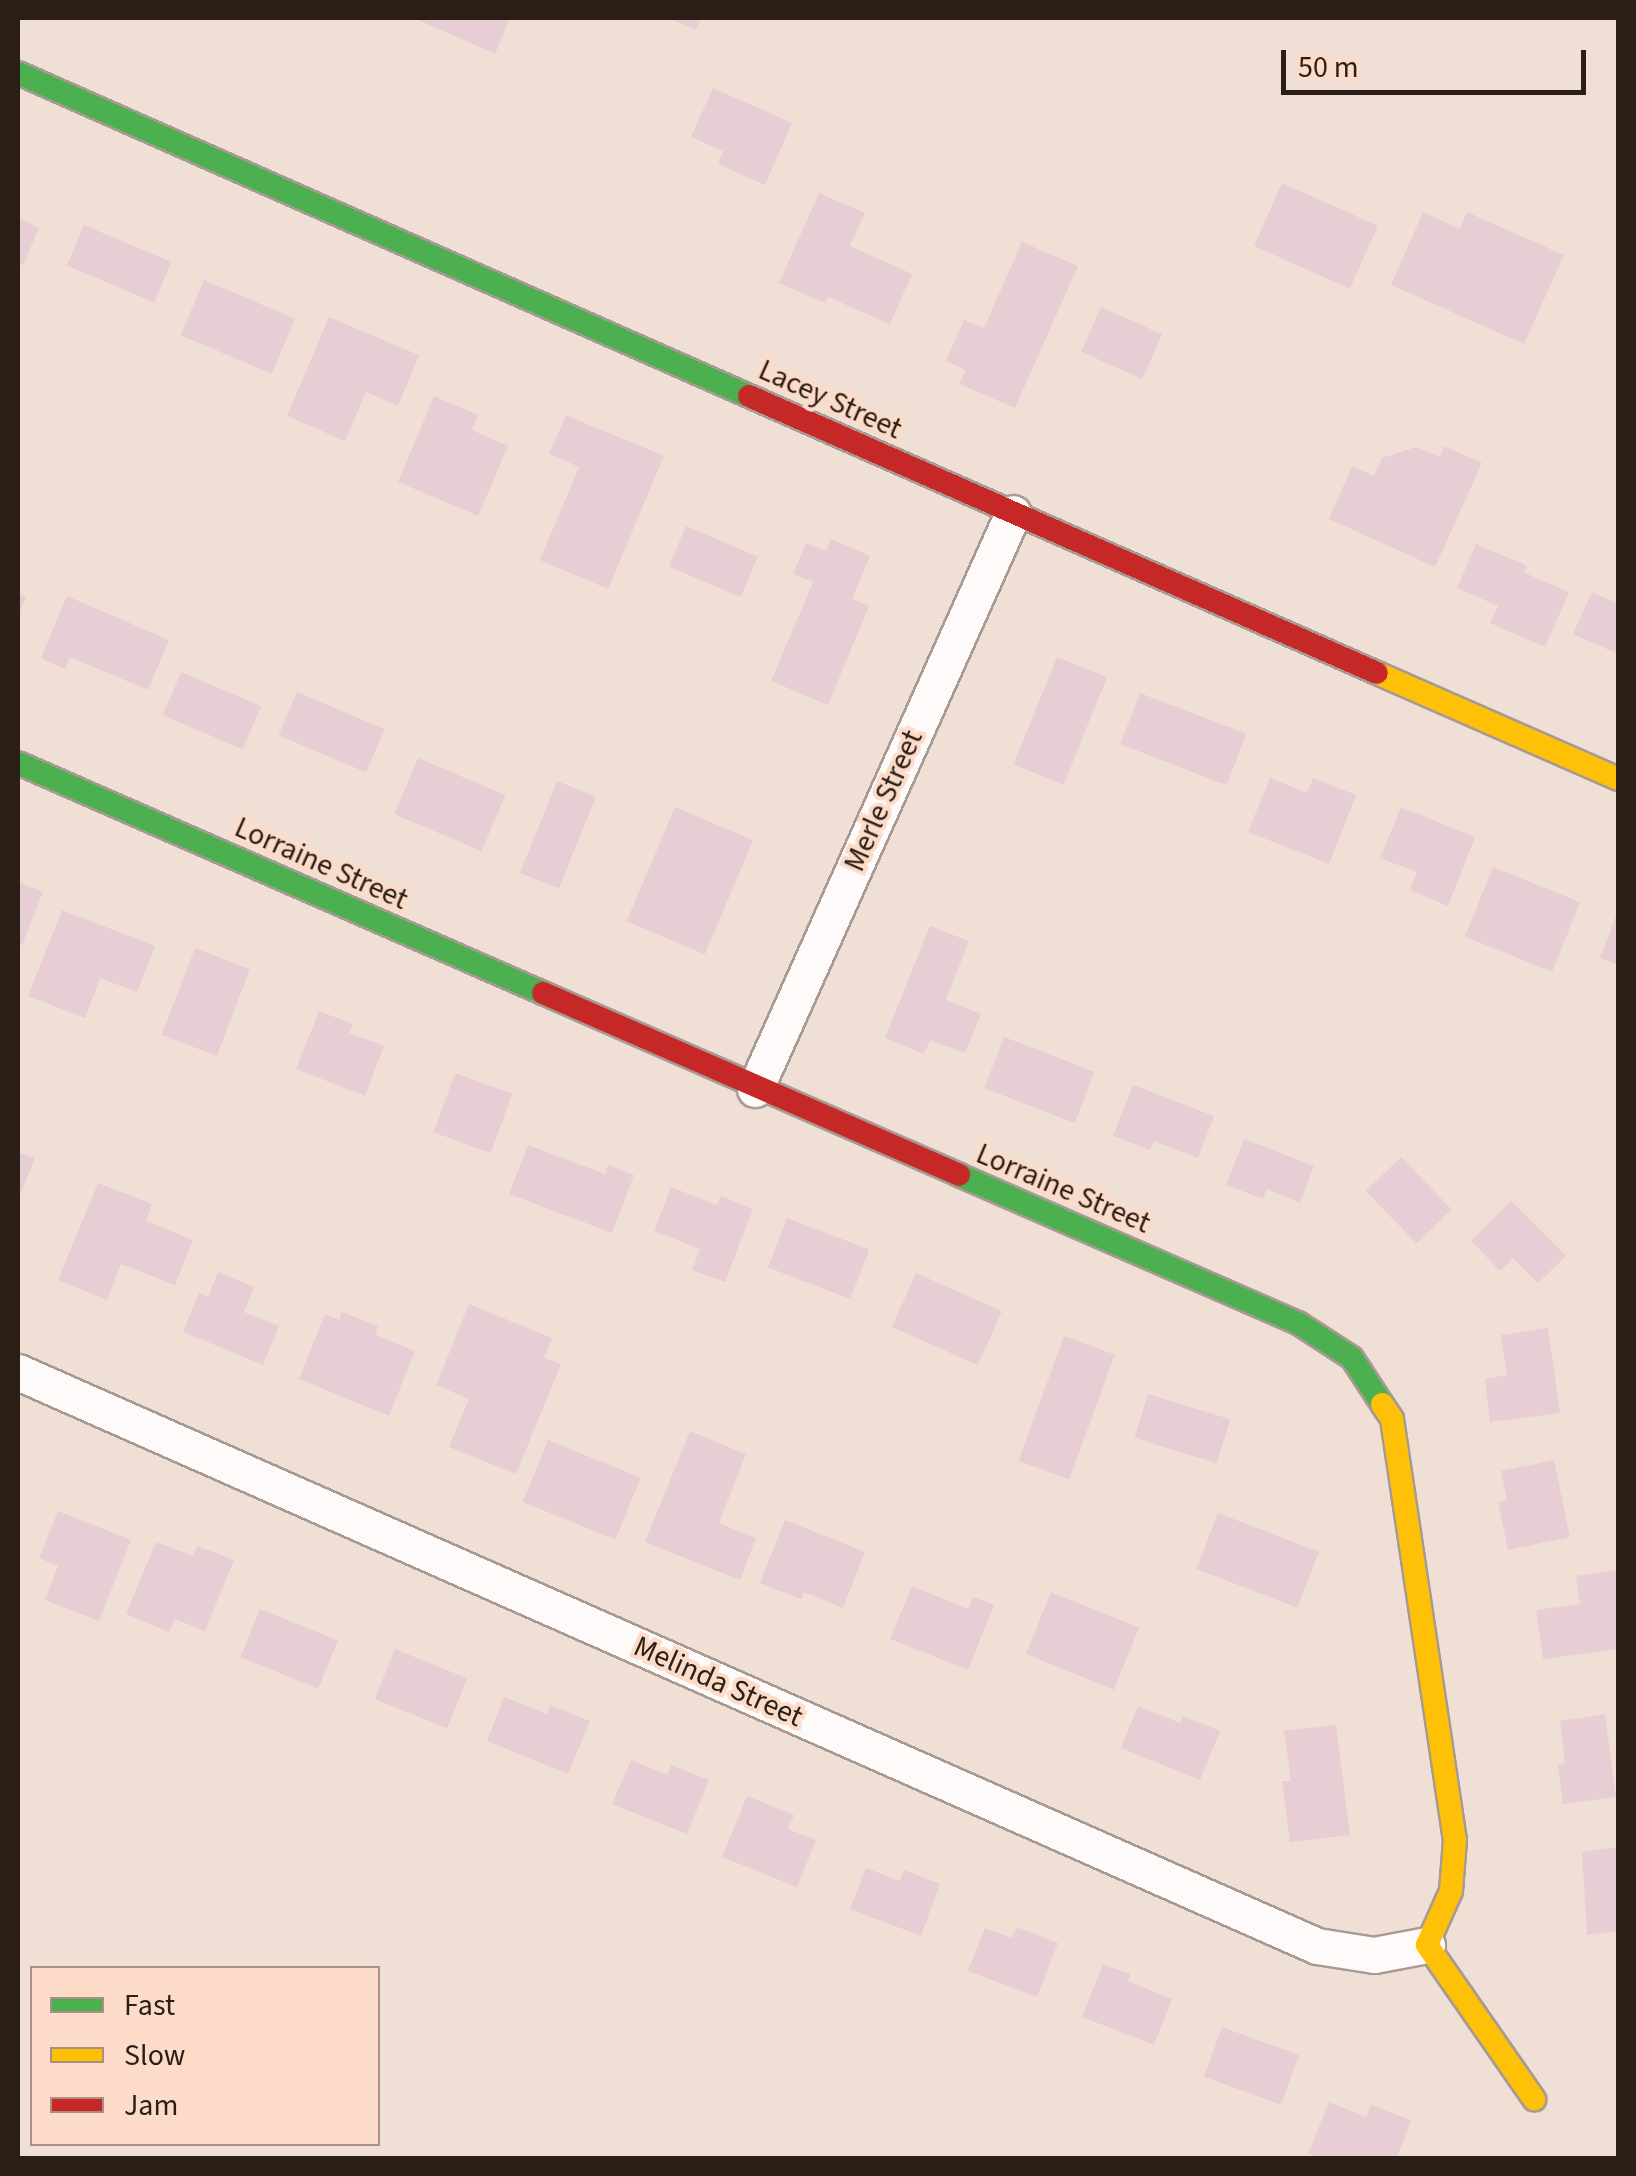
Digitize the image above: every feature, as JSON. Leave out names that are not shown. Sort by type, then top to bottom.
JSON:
[{"type":"street","name":"Lacey Street","points":[[18,73],[1618,779]]},
{"type":"street","name":"Merle Street","points":[[755,1089],[1012,514]]},
{"type":"street","name":"Lorraine Street","points":[[18,763],[755,1089],[1298,1323],[1352,1358],[1392,1419],[1455,1840],[1451,1891],[1427,1945]]},
{"type":"street","name":"Melinda Street","points":[[18,1372],[1317,1946],[1374,1956],[1427,1945]]},
{"type":"street","points":[[1427,1945],[1534,2098]]},
{"type":"building","points":[[414,18],[510,18],[495,54]]},
{"type":"building","points":[[668,18],[701,18],[696,30]]},
{"type":"building","points":[[713,88],[792,123],[765,185],[718,164],[723,151],[691,137]]},
{"type":"building","points":[[1282,183],[1378,226],[1350,289],[1254,246]]},
{"type":"building","points":[[819,193],[865,213],[850,246],[912,274],[890,324],[828,297],[825,303],[779,283]]},
{"type":"building","points":[[1423,212],[1460,229],[1467,212],[1564,255],[1524,344],[1391,285]]},
{"type":"building","points":[[18,218],[39,228],[23,265],[18,263]]},
{"type":"building","points":[[84,225],[171,262],[154,303],[67,266]]},
{"type":"building","points":[[1022,242],[1078,266],[1015,408],[959,384],[966,370],[946,361],[964,320],[984,328]]},
{"type":"building","points":[[204,280],[295,319],[272,374],[181,335]]},
{"type":"building","points":[[1101,307],[1162,334],[1142,379],[1081,352]]},
{"type":"building","points":[[329,317],[419,355],[398,406],[366,392],[345,441],[287,416]]},
{"type":"building","points":[[434,396],[478,415],[472,430],[508,446],[478,516],[398,482]]},
{"type":"building","points":[[566,415],[664,456],[608,589],[540,560],[579,467],[549,454]]},
{"type":"building","points":[[1444,446],[1482,463],[1435,567],[1329,519],[1352,466],[1374,476],[1382,458],[1416,447],[1440,457]]},
{"type":"building","points":[[686,526],[758,556],[741,597],[669,567]]},
{"type":"building","points":[[831,539],[870,556],[852,599],[869,606],[828,705],[771,681],[813,582],[793,574],[806,543],[826,551]]},
{"type":"building","points":[[1476,544],[1527,566],[1525,573],[1569,592],[1545,647],[1490,623],[1498,606],[1457,588]]},
{"type":"building","points":[[1592,592],[1618,604],[1618,654],[1573,634]]},
{"type":"building","points":[[18,593],[26,597],[18,617]]},
{"type":"building","points":[[67,596],[169,640],[148,690],[70,657],[65,669],[41,658]]},
{"type":"building","points":[[1057,657],[1107,677],[1064,785],[1014,765]]},
{"type":"building","points":[[181,672],[261,706],[243,749],[163,715]]},
{"type":"building","points":[[297,692],[384,729],[366,772],[279,735]]},
{"type":"building","points":[[1140,693],[1246,734],[1227,785],[1120,744]]},
{"type":"building","points":[[418,758],[505,795],[482,851],[394,814]]},
{"type":"building","points":[[1270,778],[1307,793],[1313,778],[1356,795],[1329,864],[1248,832]]},
{"type":"building","points":[[557,781],[596,797],[559,889],[520,873]]},
{"type":"building","points":[[675,807],[753,840],[705,954],[627,921]]},
{"type":"building","points":[[1401,807],[1475,837],[1448,906],[1410,890],[1417,872],[1380,858]]},
{"type":"building","points":[[1493,867],[1580,902],[1552,972],[1465,937]]},
{"type":"building","points":[[18,882],[43,892],[22,945],[18,944]]},
{"type":"building","points":[[62,910],[155,946],[137,992],[100,978],[85,1018],[28,996]]},
{"type":"building","points":[[1618,911],[1618,965],[1600,958]]},
{"type":"building","points":[[930,926],[969,941],[946,1000],[981,1014],[965,1053],[930,1040],[924,1054],[885,1038]]},
{"type":"building","points":[[195,948],[250,969],[217,1056],[162,1035]]},
{"type":"building","points":[[319,1011],[353,1024],[349,1033],[384,1046],[365,1096],[296,1069]]},
{"type":"building","points":[[1004,1037],[1095,1072],[1075,1123],[984,1088]]},
{"type":"building","points":[[455,1073],[512,1094],[491,1153],[433,1132]]},
{"type":"building","points":[[1133,1085],[1214,1116],[1198,1158],[1154,1141],[1150,1150],[1113,1136]]},
{"type":"building","points":[[1244,1139],[1314,1166],[1300,1203],[1267,1189],[1263,1199],[1226,1185]]},
{"type":"building","points":[[528,1145],[605,1174],[608,1165],[634,1175],[612,1233],[509,1194]]},
{"type":"building","points":[[18,1152],[35,1158],[18,1200]]},
{"type":"building","points":[[1401,1157],[1452,1210],[1416,1244],[1366,1191]]},
{"type":"building","points":[[98,1183],[152,1204],[146,1221],[193,1240],[175,1285],[121,1264],[107,1300],[58,1280]]},
{"type":"building","points":[[671,1187],[717,1205],[721,1196],[753,1209],[725,1282],[692,1270],[700,1249],[654,1231]]},
{"type":"building","points":[[1511,1201],[1566,1256],[1538,1283],[1513,1258],[1500,1271],[1471,1241]]},
{"type":"building","points":[[787,1218],[869,1250],[850,1299],[768,1267]]},
{"type":"building","points":[[218,1272],[254,1287],[244,1312],[279,1326],[263,1365],[183,1332],[199,1293],[208,1297]]},
{"type":"building","points":[[916,1273],[1002,1311],[978,1365],[892,1327]]},
{"type":"building","points":[[469,1304],[552,1338],[544,1358],[561,1364],[516,1474],[449,1447],[469,1399],[436,1385]]},
{"type":"building","points":[[342,1312],[378,1326],[375,1335],[415,1351],[389,1416],[299,1379],[325,1314],[339,1320]]},
{"type":"building","points":[[1548,1328],[1560,1413],[1490,1422],[1485,1379],[1507,1375],[1501,1335]]},
{"type":"building","points":[[1064,1336],[1115,1354],[1069,1479],[1019,1461]]},
{"type":"building","points":[[1148,1394],[1230,1419],[1217,1463],[1135,1438]]},
{"type":"building","points":[[690,1431],[746,1454],[719,1523],[756,1538],[740,1580],[645,1542]]},
{"type":"building","points":[[548,1440],[641,1477],[616,1540],[523,1502]]},
{"type":"building","points":[[1554,1460],[1570,1537],[1508,1550],[1498,1502],[1507,1500],[1501,1471]]},
{"type":"building","points":[[58,1511],[131,1540],[99,1621],[45,1600],[58,1566],[39,1558]]},
{"type":"building","points":[[1218,1513],[1319,1552],[1297,1608],[1196,1569]]},
{"type":"building","points":[[785,1520],[865,1552],[843,1608],[804,1592],[801,1599],[760,1583]]},
{"type":"building","points":[[156,1542],[193,1556],[197,1546],[234,1560],[205,1631],[175,1619],[169,1632],[126,1614]]},
{"type":"building","points":[[1618,1570],[1618,1649],[1543,1659],[1536,1610],[1580,1604],[1576,1576]]},
{"type":"building","points":[[912,1586],[968,1609],[973,1597],[994,1605],[968,1670],[890,1639]]},
{"type":"building","points":[[1051,1592],[1139,1628],[1114,1690],[1026,1654]]},
{"type":"building","points":[[260,1609],[338,1640],[318,1689],[241,1657]]},
{"type":"building","points":[[395,1649],[467,1678],[447,1728],[375,1699]]},
{"type":"building","points":[[504,1697],[547,1714],[550,1705],[590,1721],[568,1774],[487,1741]]},
{"type":"building","points":[[1138,1706],[1180,1723],[1183,1716],[1220,1731],[1200,1780],[1121,1748]]},
{"type":"building","points":[[1605,1714],[1616,1797],[1563,1804],[1558,1764],[1565,1763],[1560,1721]]},
{"type":"building","points":[[1336,1725],[1350,1835],[1290,1842],[1282,1781],[1291,1781],[1284,1731]]},
{"type":"building","points":[[631,1760],[667,1775],[671,1765],[709,1780],[687,1834],[612,1804]]},
{"type":"building","points":[[747,1796],[794,1815],[788,1829],[816,1840],[797,1887],[722,1857]]},
{"type":"building","points":[[1618,1847],[1618,1931],[1587,1935],[1582,1852]]},
{"type":"building","points":[[866,1868],[900,1881],[904,1870],[940,1884],[921,1936],[850,1909]]},
{"type":"building","points":[[1017,1927],[1058,1943],[1037,1997],[968,1971],[985,1928],[1012,1938]]},
{"type":"building","points":[[1103,1964],[1130,1974],[1128,1981],[1172,1999],[1154,2045],[1082,2017]]},
{"type":"building","points":[[1222,2027],[1299,2055],[1281,2105],[1204,2077]]},
{"type":"building","points":[[1329,2102],[1366,2117],[1371,2105],[1411,2120],[1397,2158],[1320,2158],[1308,2154]]},
{"type":"traffic: fast","points":[[18,73],[749,396]]},
{"type":"traffic: fast","points":[[18,763],[543,993]]},
{"type":"traffic: fast","points":[[959,1175],[1298,1323],[1352,1358],[1382,1404]]},
{"type":"traffic: slow","points":[[1377,673],[1618,779]]},
{"type":"traffic: slow","points":[[1382,1404],[1392,1419],[1455,1840],[1451,1891],[1427,1945],[1534,2099]]},
{"type":"traffic: jam","points":[[749,396],[1377,673]]},
{"type":"traffic: jam","points":[[543,993],[959,1175]]}]
